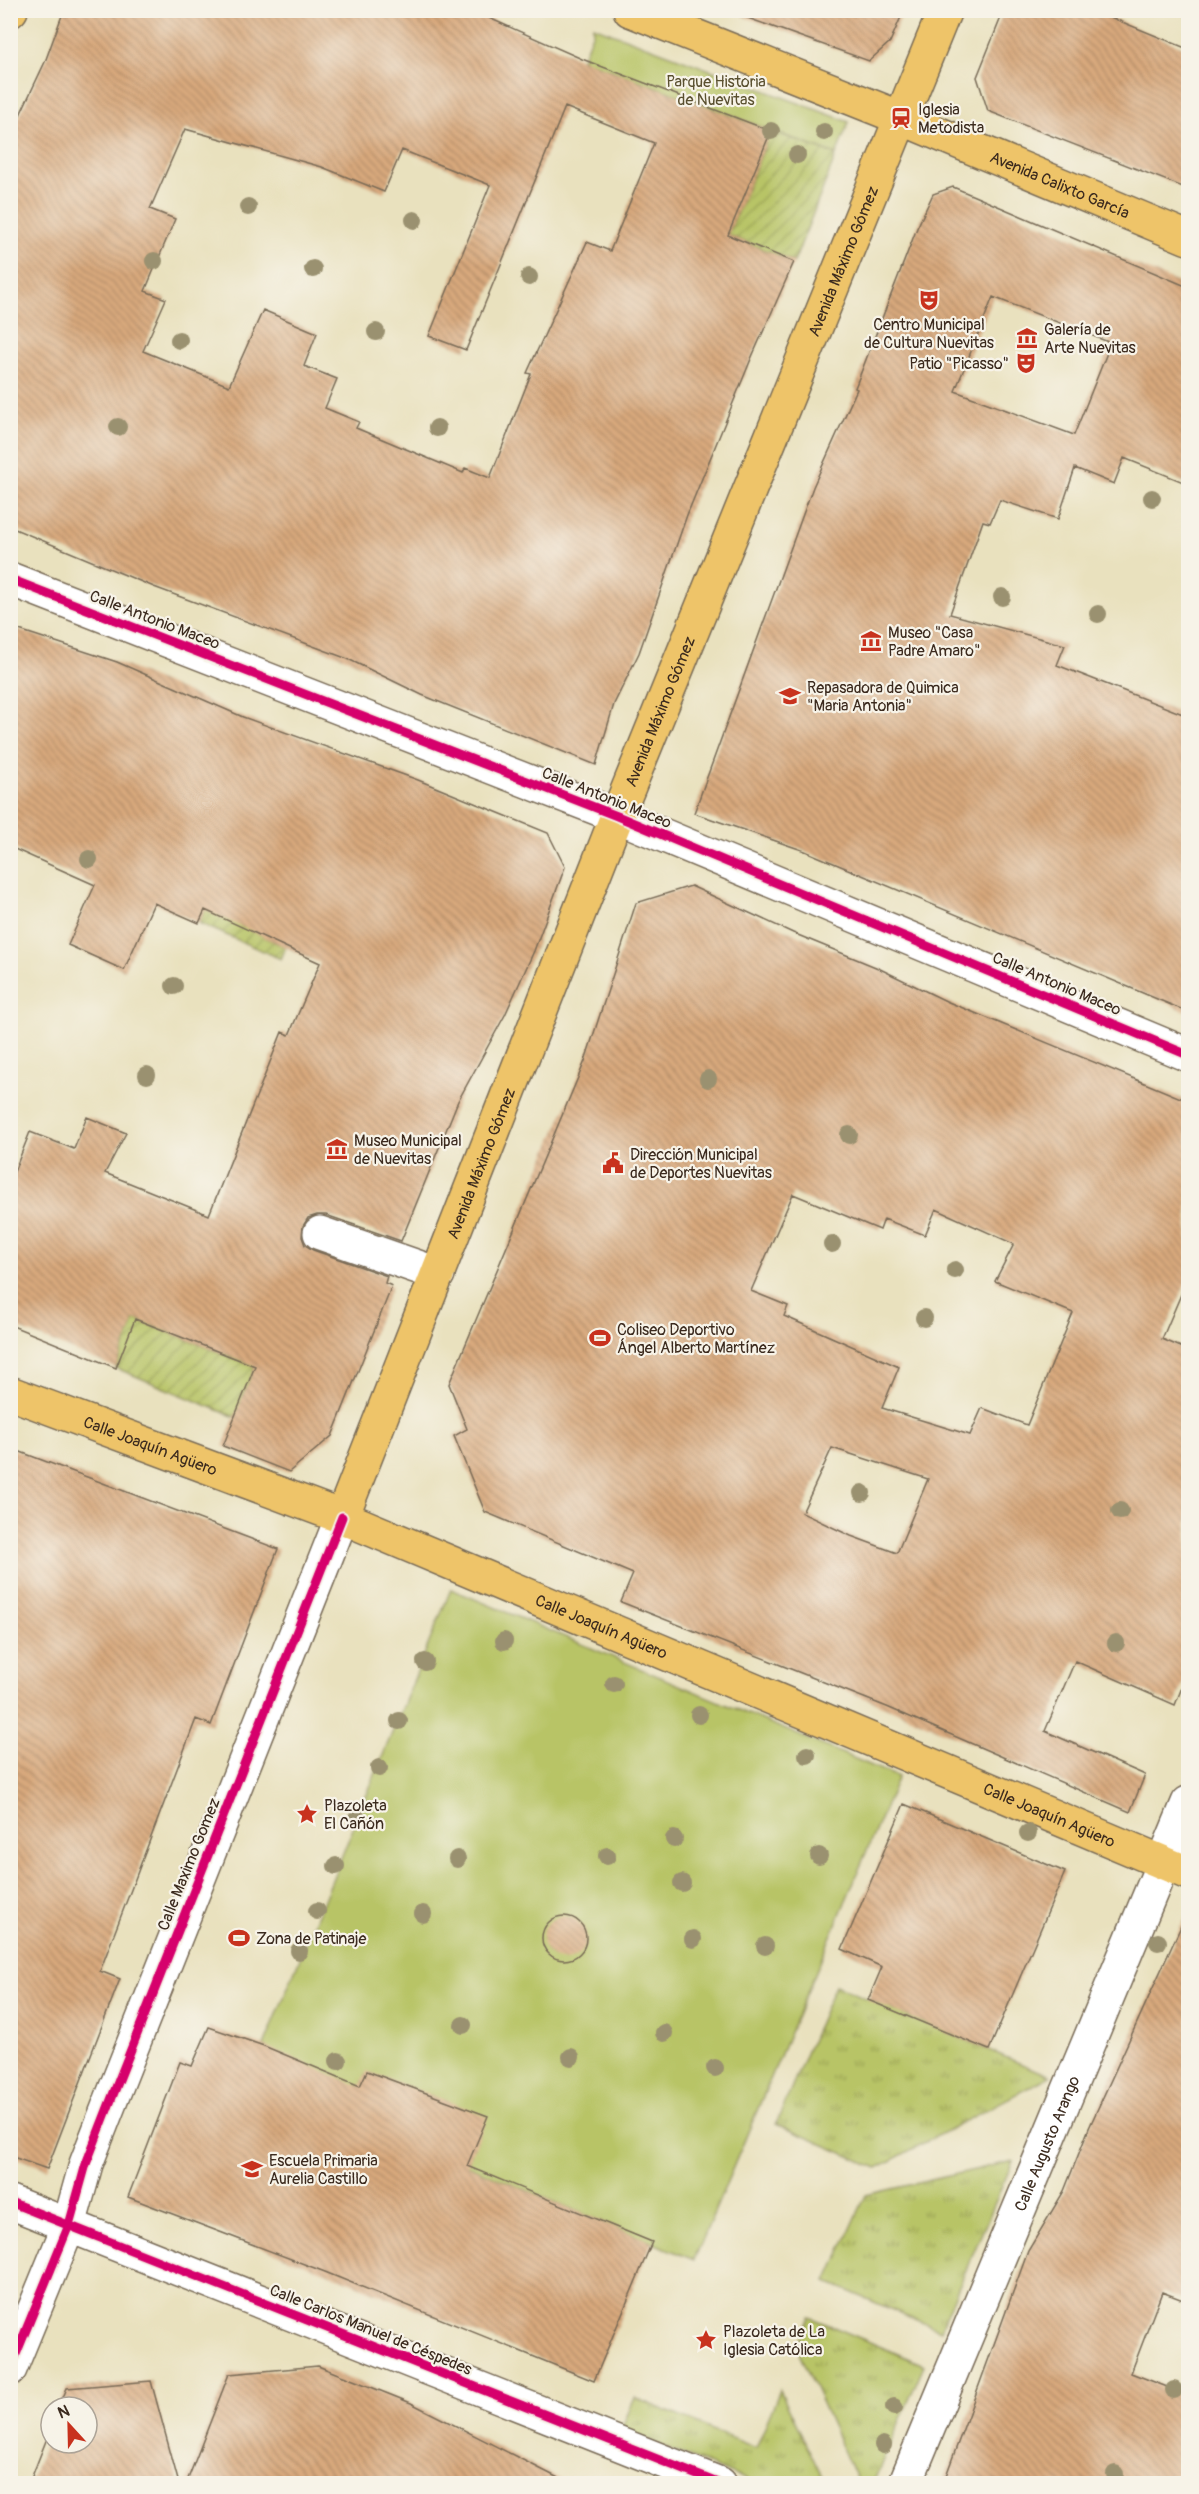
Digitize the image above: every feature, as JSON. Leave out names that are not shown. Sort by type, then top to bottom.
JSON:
[{"type":"main road","name":"Avenida Calixto García","points":[[630,10],[902,118],[1188,238]]},
{"type":"main road","name":"Avenida Máximo Gómez","points":[[342,1517],[617,816],[945,10]]},
{"type":"main road","name":"Calle Joaquín Agüero","points":[[10,1393],[342,1517],[1176,1868]]},
{"type":"street","name":"Calle Antonio Maceo","points":[[10,579],[617,816],[1188,1055]]},
{"type":"street","points":[[320,1233],[438,1274]]},
{"type":"street","name":"Calle Maximo Gomez","points":[[10,2369],[69,2225],[86,2164],[109,2104],[342,1517]]},
{"type":"street","name":"Calle Augusto Arango","points":[[905,2484],[1176,1868],[1188,1803]]},
{"type":"street","name":"Calle Carlos Manuel de Céspedes","points":[[10,2202],[720,2484]]},
{"type":"green space","name":"Parque Historia de Nuevitas","points":[[593,26],[849,122],[836,155],[582,59],[593,32]]},
{"type":"green space","points":[[771,131],[836,155],[794,262],[728,235]]},
{"type":"green space","points":[[231,853],[273,922],[266,938],[286,947],[281,959],[199,923]]},
{"type":"green space","points":[[135,1319],[255,1366],[235,1417],[116,1368]]},
{"type":"green space","points":[[451,1589],[898,1777],[694,2260],[380,2129],[264,2046]]},
{"type":"green space","points":[[835,1985],[1050,2076],[877,2168],[776,2124]]},
{"type":"green space","points":[[1013,2161],[940,2330],[827,2282],[866,2195]]},
{"type":"green space","points":[[810,2317],[924,2365],[873,2483],[858,2483],[797,2348]]},
{"type":"green space","points":[[780,2390],[825,2483],[754,2483],[621,2429],[635,2398],[756,2448]]},
{"type":"building","points":[[64,10],[471,10],[582,59],[771,131],[728,235],[794,262],[751,359],[687,515],[639,653],[614,704],[596,765],[422,695],[348,659],[154,587],[10,527],[10,136],[45,62]],"holes":[[[565,107],[654,143],[610,251],[587,242],[527,373],[531,374],[490,478],[465,468],[463,473],[356,428],[359,422],[325,408],[337,379],[304,366],[317,333],[263,310],[229,386],[143,351],[166,299],[145,291],[175,219],[150,209],[185,129],[322,167],[384,192],[402,150],[490,185],[429,336],[466,350]]]},
{"type":"building","points":[[743,10],[904,10],[890,42],[869,61],[742,16]]},
{"type":"building","name":"Iglesia Metodista","points":[[1004,10],[1093,10],[1188,49],[1188,189],[988,111],[977,77]]},
{"type":"building","points":[[953,187],[1188,287],[1188,484],[1124,458],[1114,484],[1075,468],[1058,519],[1000,500],[990,523],[983,521],[950,614],[1065,645],[1057,665],[1188,716],[1188,1012],[805,851],[694,813],[813,487],[857,389],[855,388],[917,228],[933,194]],"holes":[[[993,297],[1111,343],[1074,435],[955,391]]]},
{"type":"building","points":[[10,627],[117,662],[243,717],[418,780],[548,833],[565,867],[534,951],[505,1015],[458,1101],[401,1241],[326,1215],[308,1218],[303,1226],[302,1237],[305,1245],[313,1250],[387,1276],[385,1283],[392,1286],[332,1436],[289,1472],[223,1446],[255,1366],[135,1319],[116,1368],[10,1325],[10,1182],[30,1132],[74,1149],[87,1117],[126,1133],[105,1173],[209,1215],[282,1032],[289,1035],[320,963],[205,910],[199,923],[154,903],[124,970],[68,945],[95,885],[10,847]]},
{"type":"building","points":[[691,886],[793,933],[878,968],[946,1001],[1188,1101],[1188,1278],[1162,1339],[1188,1350],[1188,1672],[1175,1705],[1075,1661],[1045,1731],[1145,1775],[1130,1812],[887,1707],[621,1602],[633,1574],[485,1512],[454,1436],[467,1429],[449,1384],[585,1061],[636,903]],"holes":[[[793,1194],[880,1230],[884,1219],[925,1235],[936,1209],[1014,1244],[995,1281],[1073,1313],[1027,1425],[982,1408],[970,1435],[882,1408],[899,1367],[784,1316],[788,1306],[751,1291]],[[832,1448],[928,1479],[897,1553],[851,1536],[802,1513]]]},
{"type":"building","points":[[10,1448],[278,1549],[211,1725],[196,1719],[100,1971],[120,1979],[47,2169],[10,2156]]},
{"type":"building","points":[[904,1804],[1065,1872],[989,2050],[868,2000],[882,1967],[842,1949]]},
{"type":"building","points":[[1188,1911],[1188,2302],[1162,2292],[1131,2373],[1188,2395],[1188,2484],[943,2484],[1028,2251],[1064,2191],[1089,2128]]},
{"type":"building","points":[[564,1916],[579,1923],[586,1938],[579,1953],[564,1960],[549,1953],[542,1938],[549,1923]]},
{"type":"building","points":[[209,2027],[264,2046],[360,2086],[367,2071],[488,2116],[467,2166],[652,2242],[594,2381],[325,2272],[128,2197],[180,2062],[192,2066]]},
{"type":"building","points":[[318,2366],[411,2403],[570,2484],[186,2484],[229,2374]]},
{"type":"building","points":[[151,2381],[179,2484],[29,2484],[40,2455],[99,2455],[99,2395],[64,2395],[67,2388]]},
{"type":"cycle path","points":[[10,579],[617,816],[1188,1055]]},
{"type":"cycle path","points":[[10,2369],[69,2225],[86,2164],[342,1517]]},
{"type":"cycle path","points":[[10,2202],[720,2484]]},
{"type":"place","name":"Iglesia Metodista","points":[[901,118]]},
{"type":"place","name":"Centro Municipal de Cultura Nuevitas","points":[[929,300]]},
{"type":"place","name":"Galería de Arte Nuevitas","points":[[1027,338]]},
{"type":"place","name":"Patio \"Picasso\"","points":[[1026,363]]},
{"type":"place","name":"Museo \"Casa Padre Amaro\"","points":[[871,641]]},
{"type":"place","name":"Repasadora de Quimica \"Maria Antonia\"","points":[[790,696]]},
{"type":"place","name":"Museo Municipal de Nuevitas","points":[[337,1149]]},
{"type":"place","name":"Dirección Municipal de Deportes Nuevitas","points":[[613,1163]]},
{"type":"place","name":"Coliseo Deportivo Ángel Alberto Martínez","points":[[600,1338]]},
{"type":"place","name":"Plazoleta El Cañón","points":[[307,1814]]},
{"type":"place","name":"Zona de Patinaje","points":[[239,1938]]},
{"type":"place","name":"Escuela Primaria Aurelia Castillo","points":[[252,2169]]},
{"type":"place","name":"Plazoleta de La Iglesia Católica","points":[[706,2340]]}]
